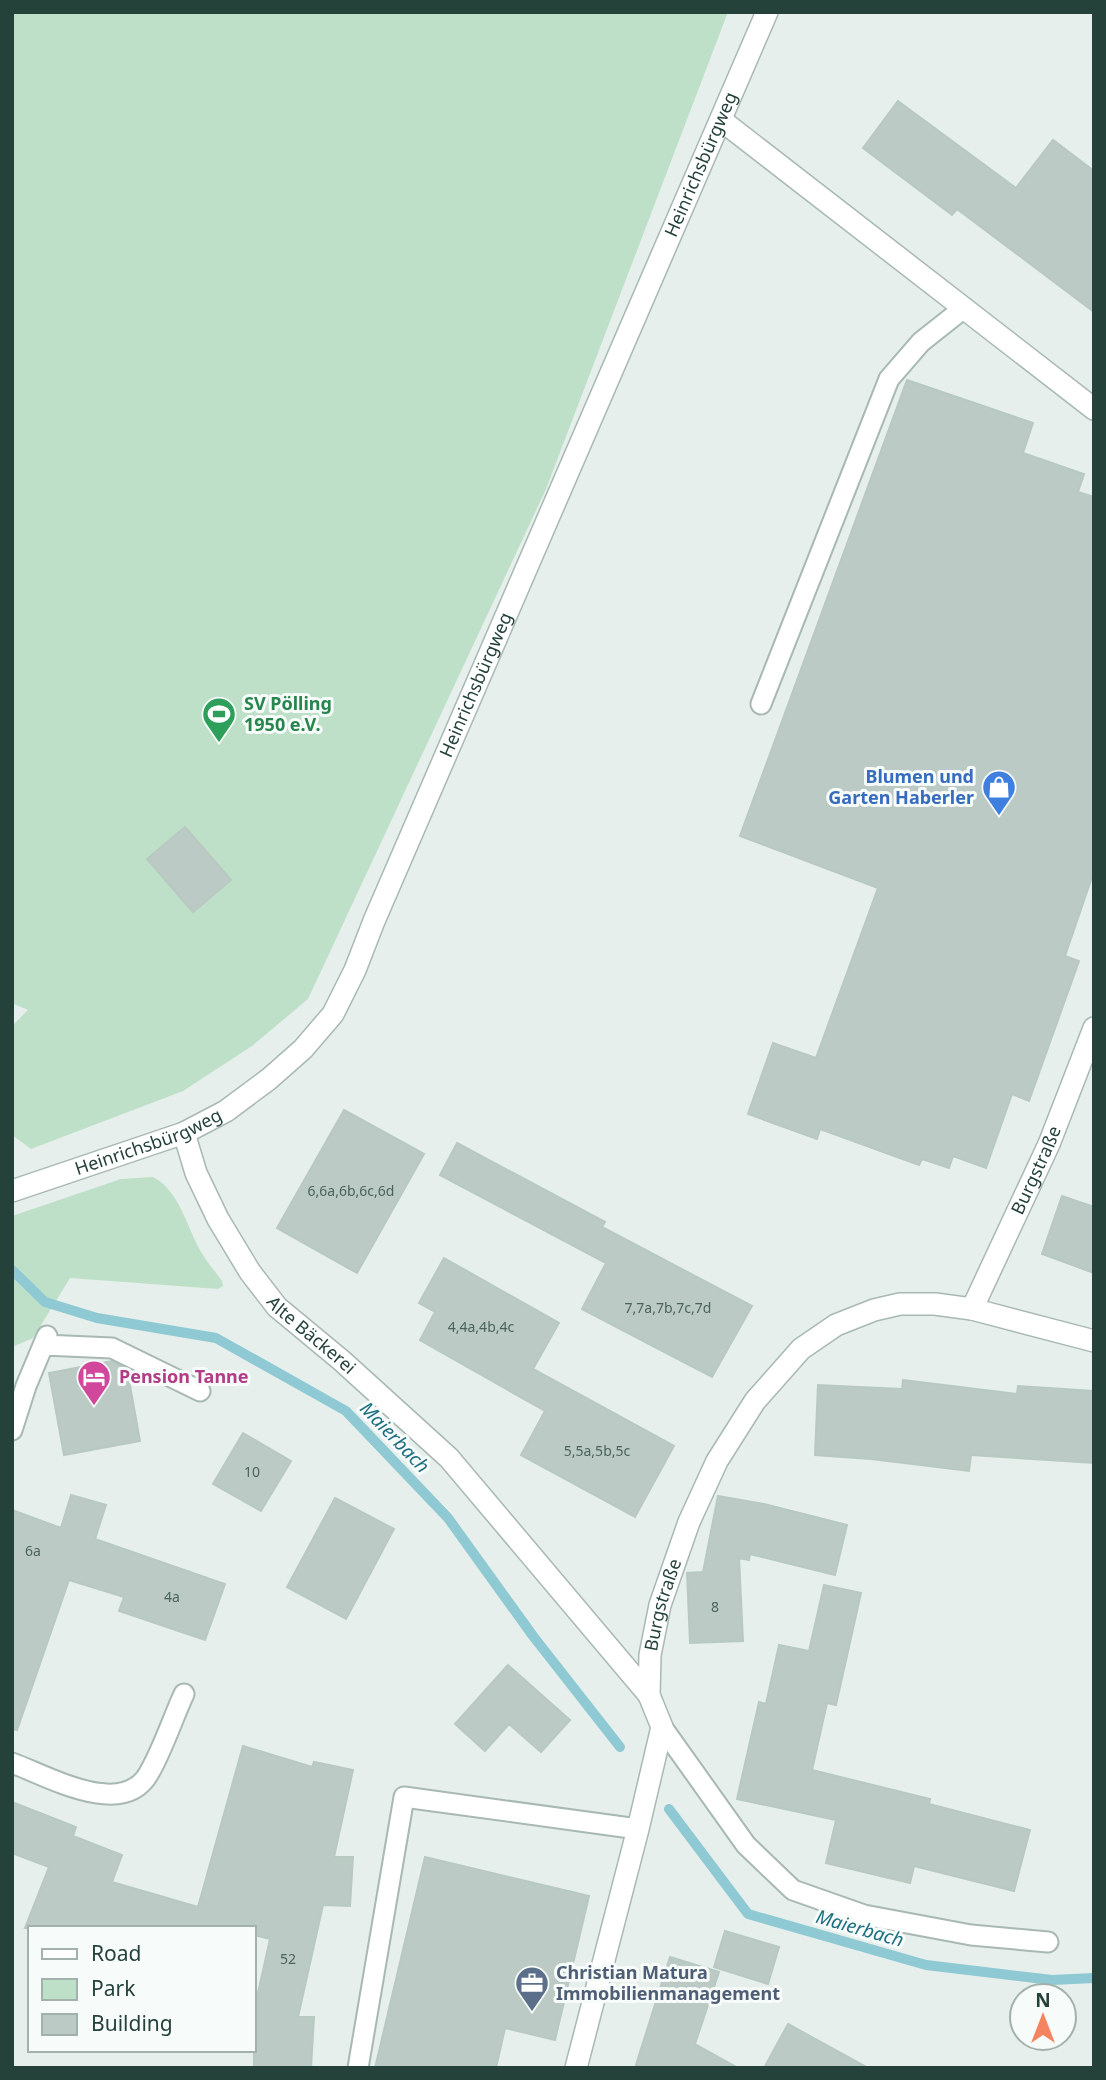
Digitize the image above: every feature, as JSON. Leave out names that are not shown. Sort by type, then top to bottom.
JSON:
[{"type":"street","name":"Heinrichsbürgweg","points":[[12,1191],[184,1133],[226,1111],[303,1049],[333,1014],[355,970],[374,920],[766,12]]},
{"type":"street","points":[[721,120],[1094,409]]},
{"type":"street","name":"Burgstraße","points":[[972,1309],[1049,1144],[1094,1028]]},
{"type":"street","name":"Alte Bäckerei","points":[[184,1133],[196,1173],[218,1219],[250,1272],[277,1307],[341,1360],[449,1458],[649,1695]]},
{"type":"street","name":"Burgstraße","points":[[662,1727],[649,1695],[650,1655],[660,1605],[689,1522],[717,1461],[755,1401],[801,1349],[836,1325],[874,1310],[900,1304],[935,1304],[972,1309],[1094,1341]]},
{"type":"street","points":[[576,2068],[662,1727]]},
{"type":"lane","points":[[761,704],[889,379],[921,342],[964,308]]},
{"type":"lane","points":[[12,1430],[45,1340],[112,1348],[200,1391]]},
{"type":"lane","points":[[12,1763],[90,1793],[113,1795],[135,1789],[148,1775],[184,1694]]},
{"type":"lane","points":[[662,1727],[746,1845],[793,1890],[864,1915],[971,1936],[1048,1942]]},
{"type":"lane","points":[[358,2068],[404,1797],[638,1829]]},
{"type":"green space","name":"SV Pölling 1950 e.V.","points":[[12,12],[728,12],[546,489],[308,999],[252,1046],[183,1091],[31,1149],[12,1135],[12,1026],[28,1010],[12,1003]]},
{"type":"green space","points":[[153,1177],[176,1199],[200,1250],[223,1286],[218,1289],[70,1278],[33,1338],[12,1347],[12,1216],[121,1179]]},
{"type":"building","points":[[898,101],[1016,188],[1053,140],[1094,171],[1094,312],[957,209],[952,215],[863,148]]},
{"type":"building","name":"Blumen und Garten Haberler","points":[[907,380],[1033,423],[1023,453],[1084,474],[1078,492],[1094,497],[1094,871],[1065,956],[1079,961],[1029,1101],[1012,1094],[986,1168],[953,1156],[949,1168],[922,1159],[919,1165],[820,1129],[817,1139],[748,1114],[773,1043],[816,1058],[878,888],[740,836]]},
{"type":"building","points":[[185,827],[231,880],[193,912],[147,859]]},
{"type":"building","points":[[344,1110],[424,1154],[357,1273],[277,1228]]},
{"type":"building","points":[[457,1143],[605,1222],[602,1227],[752,1306],[712,1377],[582,1309],[606,1263],[440,1175]]},
{"type":"building","points":[[1062,1196],[1094,1207],[1094,1273],[1042,1254]]},
{"type":"building","points":[[444,1258],[559,1323],[533,1369],[674,1446],[635,1517],[521,1455],[545,1411],[420,1340],[435,1312],[419,1303]]},
{"type":"building","name":"Pension Tanne","points":[[112,1361],[127,1369],[140,1441],[64,1455],[49,1373]]},
{"type":"building","points":[[903,1380],[1017,1394],[1018,1386],[1094,1391],[1094,1463],[971,1455],[969,1471],[815,1455],[818,1385],[902,1389]]},
{"type":"building","points":[[243,1433],[291,1461],[261,1511],[213,1484]]},
{"type":"building","points":[[71,1495],[106,1505],[95,1539],[225,1584],[205,1640],[119,1611],[124,1597],[69,1580],[17,1730],[12,1729],[12,1510],[61,1528]]},
{"type":"building","points":[[718,1496],[764,1504],[847,1525],[835,1575],[750,1554],[749,1560],[739,1558],[743,1641],[690,1643],[687,1573],[703,1572]]},
{"type":"building","points":[[335,1498],[394,1529],[346,1619],[287,1587]]},
{"type":"building","points":[[824,1585],[861,1593],[836,1705],[827,1703],[812,1770],[930,1799],[929,1804],[1030,1830],[1014,1891],[914,1866],[910,1883],[826,1863],[836,1820],[737,1799],[759,1702],[766,1704],[779,1645],[809,1651]]},
{"type":"building","points":[[508,1665],[570,1720],[541,1752],[509,1724],[485,1751],[455,1724]]},
{"type":"building","points":[[243,1746],[312,1767],[314,1762],[353,1770],[334,1857],[353,1857],[350,1906],[323,1905],[298,2017],[314,2017],[311,2068],[254,2068],[256,2002],[270,1939],[256,1936],[256,1926],[25,1928],[49,1867],[12,1853],[12,1802],[76,1827],[73,1836],[122,1855],[112,1882],[198,1907]]},
{"type":"building","points":[[425,1857],[589,1896],[555,2040],[505,2028],[496,2068],[375,2068]]},
{"type":"building","points":[[725,1931],[779,1947],[768,1984],[714,1967]]},
{"type":"building","points":[[670,1957],[719,1972],[695,2044],[738,2068],[635,2068]]},
{"type":"building","points":[[788,2024],[868,2068],[764,2068]]},
{"type":"waterway","name":"Maierbach","points":[[12,1270],[45,1302],[97,1318],[216,1338],[346,1411],[448,1518],[533,1636],[620,1747]]},
{"type":"waterway","name":"Maierbach","points":[[669,1809],[748,1914],[926,1965],[1052,1980],[1094,1978]]},
{"type":"place","name":"SV Pölling 1950 e.V.","points":[[219,744]]},
{"type":"place","name":"Blumen und Garten Haberler","points":[[999,817]]},
{"type":"place","name":"Pension Tanne","points":[[94,1407]]},
{"type":"place","name":"Christian Matura Immobilienmanagement","points":[[532,2013]]}]
